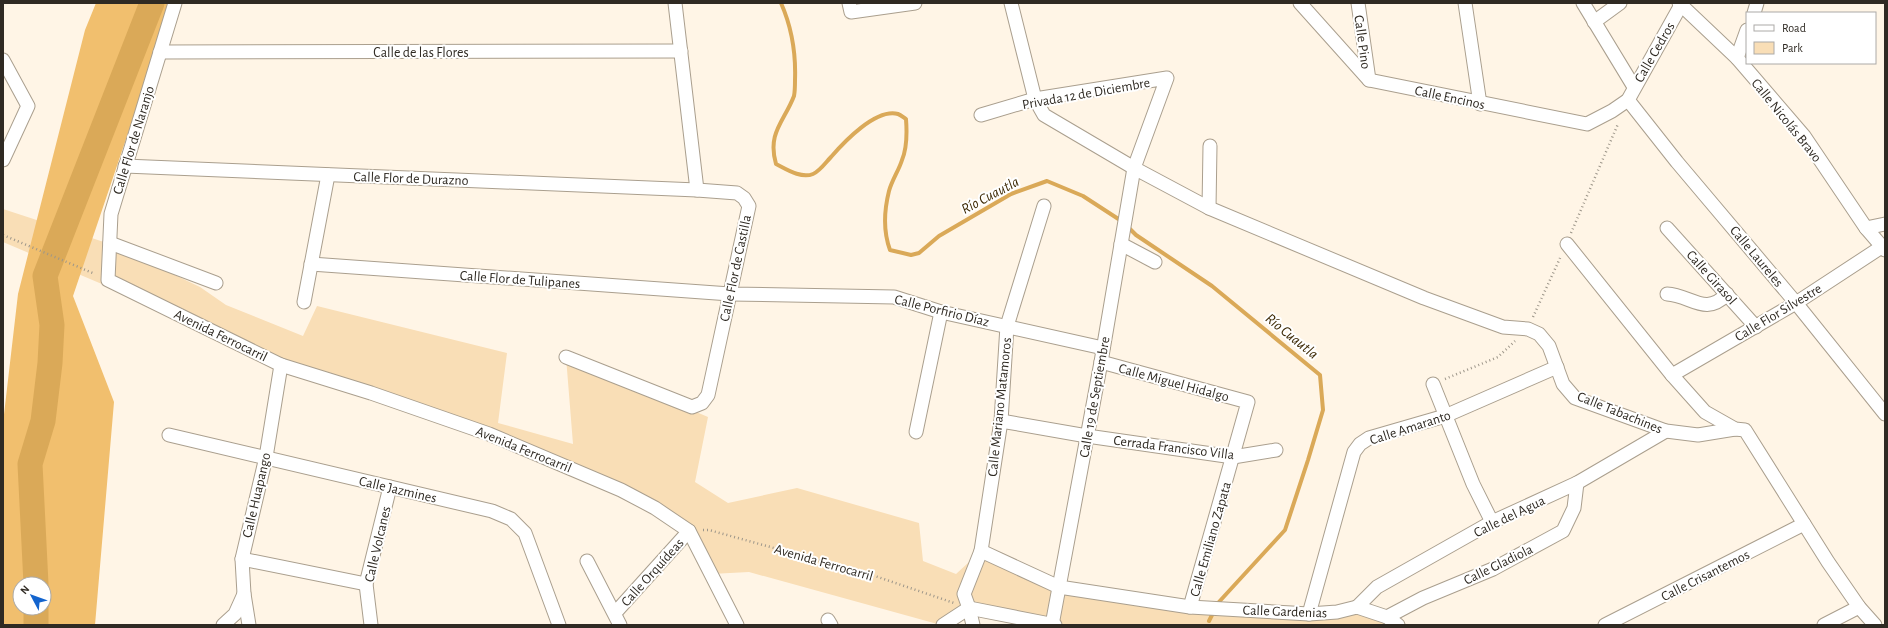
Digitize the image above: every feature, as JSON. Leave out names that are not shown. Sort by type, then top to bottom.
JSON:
[{"type":"street","name":"Calle Flor de Naranjo","points":[[108,280],[111,214],[175,3]]},
{"type":"street","points":[[675,3],[697,190]]},
{"type":"street","points":[[849,3],[851,12],[915,3]]},
{"type":"street","points":[[1011,3],[1034,99],[1044,115],[1134,168],[1209,208],[1424,298],[1503,327],[1528,329]]},
{"type":"street","points":[[1300,3],[1369,80]]},
{"type":"street","name":"Calle Pino","points":[[1358,3],[1369,80]]},
{"type":"street","points":[[1466,3],[1480,104]]},
{"type":"street","points":[[1583,3],[1634,87]]},
{"type":"street","points":[[1594,22],[1620,3]]},
{"type":"street","name":"Calle Nicolás Bravo","points":[[1680,4],[1737,58],[1804,136],[1866,228],[1884,248]]},
{"type":"street","name":"Calle Cedros","points":[[1628,100],[1680,4]]},
{"type":"street","points":[[1737,58],[1746,33]]},
{"type":"street","name":"Calle de las Flores","points":[[160,52],[681,51]]},
{"type":"street","points":[[3,60],[28,106],[5,152]]},
{"type":"street","name":"Privada 12 de Diciembre","points":[[981,115],[1034,99],[1167,78]]},
{"type":"street","name":"Calle 19 de Septiembre","points":[[1053,624],[1101,362],[1134,168],[1167,78]]},
{"type":"street","name":"Calle Encinos","points":[[1369,80],[1480,104],[1587,124],[1612,111],[1628,100]]},
{"type":"street","name":"Calle Laureles","points":[[1628,100],[1677,162],[1796,303],[1885,414]]},
{"type":"street","points":[[1209,208],[1210,146]]},
{"type":"street","name":"Calle Flor de Durazno","points":[[126,166],[697,190]]},
{"type":"street","points":[[304,302],[328,175]]},
{"type":"street","name":"Calle Flor de Castilla","points":[[566,357],[692,407],[702,403],[708,395],[748,206],[744,198],[737,193],[697,190]]},
{"type":"street","name":"Calle Mariano Matamoros","points":[[973,625],[964,594],[982,551],[1001,421],[1007,326],[1044,206]]},
{"type":"street","points":[[1866,228],[1885,224]]},
{"type":"street","name":"Calle Girasol","points":[[1666,228],[1756,327]]},
{"type":"street","points":[[110,244],[216,283]]},
{"type":"street","points":[[1121,244],[1155,262]]},
{"type":"street","points":[[1567,244],[1672,375],[1705,412],[1735,429],[1745,430],[1804,524],[1859,607],[1875,625]]},
{"type":"street","name":"Calle Flor Silvestre","points":[[1672,375],[1756,327],[1884,248]]},
{"type":"street","name":"Calle Flor de Tulipanes","points":[[311,264],[730,294]]},
{"type":"street","name":"Avenida Ferrocarril","points":[[108,280],[281,365],[371,393],[489,434],[621,490],[655,508],[689,531]]},
{"type":"street","name":"Calle Porfirio Díaz","points":[[730,294],[894,297],[941,312],[1103,348]]},
{"type":"street","points":[[1668,294],[1679,294],[1689,302],[1709,305],[1720,302],[1727,294]]},
{"type":"street","points":[[916,432],[941,312]]},
{"type":"street","name":"Calle Tabachines","points":[[1528,329],[1539,334],[1549,346],[1562,384],[1576,398],[1666,431],[1698,435],[1735,429]]},
{"type":"street","name":"Calle Miguel Hidalgo","points":[[1101,362],[1248,402]]},
{"type":"street","name":"Calle Huapango","points":[[249,625],[244,594],[242,559],[266,457],[281,365]]},
{"type":"street","name":"Calle Amaranto","points":[[1309,614],[1354,452],[1360,444],[1369,438],[1445,416],[1557,367]]},
{"type":"street","points":[[1433,384],[1473,484],[1492,522]]},
{"type":"street","name":"Calle Emiliano Zapata","points":[[1190,607],[1248,402]]},
{"type":"street","points":[[1698,435],[1705,412]]},
{"type":"street","name":"Cerrada Francisco Villa","points":[[1001,421],[1087,436],[1233,457],[1276,450]]},
{"type":"street","name":"Calle del Agua","points":[[1357,607],[1377,587],[1492,522],[1577,483],[1666,431]]},
{"type":"street","name":"Calle Jazmines","points":[[168,435],[492,511],[511,519],[525,533],[559,625]]},
{"type":"street","name":"Calle Gladiola","points":[[1387,616],[1423,598],[1494,569],[1563,531],[1574,508],[1577,483]]},
{"type":"street","name":"Calle Volcanes","points":[[371,625],[366,584],[390,487]]},
{"type":"street","name":"Calle Crisantemos","points":[[1605,625],[1804,524]]},
{"type":"street","points":[[689,531],[737,625]]},
{"type":"street","name":"Calle Orquídeas","points":[[615,613],[689,531]]},
{"type":"street","points":[[982,551],[1059,587]]},
{"type":"street","points":[[242,559],[366,584]]},
{"type":"street","name":"Calle Orquídeas","points":[[587,561],[620,625]]},
{"type":"street","name":"Calle Gardenias","points":[[1059,587],[1190,607],[1309,614],[1337,612],[1357,607]]},
{"type":"street","points":[[223,625],[235,614],[244,594]]},
{"type":"street","points":[[1357,607],[1387,616],[1398,625]]},
{"type":"street","points":[[1824,625],[1859,607]]},
{"type":"street","points":[[943,625],[969,608],[1053,624]]},
{"type":"path","points":[[1433,384],[1498,357],[1528,329],[1567,244],[1618,122]]},
{"type":"path","points":[[3,235],[72,263],[108,280]]},
{"type":"path","name":"Avenida Ferrocarril","points":[[689,531],[709,530],[875,576],[969,608]]},
{"type":"green space","points":[[3,209],[110,244],[200,287],[226,305],[303,336],[317,306],[507,353],[498,423],[573,444],[566,357],[708,417],[695,482],[728,503],[797,488],[919,523],[923,561],[956,574],[981,551],[1059,587],[1309,614],[1357,607],[1398,625],[1055,625],[969,608],[941,625],[749,572],[711,574],[689,531],[655,508],[451,420],[281,365],[210,330],[3,242]]},
{"type":"shaded area","points":[[96,3],[172,3],[73,296],[114,402],[95,625],[3,625],[3,423],[18,294],[85,30]]},
{"type":"waterway","points":[[36,576],[30,464],[43,421],[50,363],[52,325],[45,276],[152,3]]},
{"type":"waterway","name":"Río Cuautla","points":[[781,3],[788,22],[792,41],[795,60],[795,86],[794,96],[775,136],[774,153],[776,164],[789,171],[799,174],[808,175],[816,173],[852,135],[871,121],[880,116],[889,114],[898,114],[906,119],[906,145],[904,155],[890,187],[886,206],[885,228],[890,250],[911,255],[919,253],[939,236],[1011,194],[1047,181],[1083,196],[1123,222]]},
{"type":"waterway","name":"Río Cuautla","points":[[1128,227],[1136,235],[1212,286],[1320,375],[1323,410],[1285,530],[1218,603],[1209,621]]},
{"type":"waterway","points":[[36,616],[36,625]]}]
